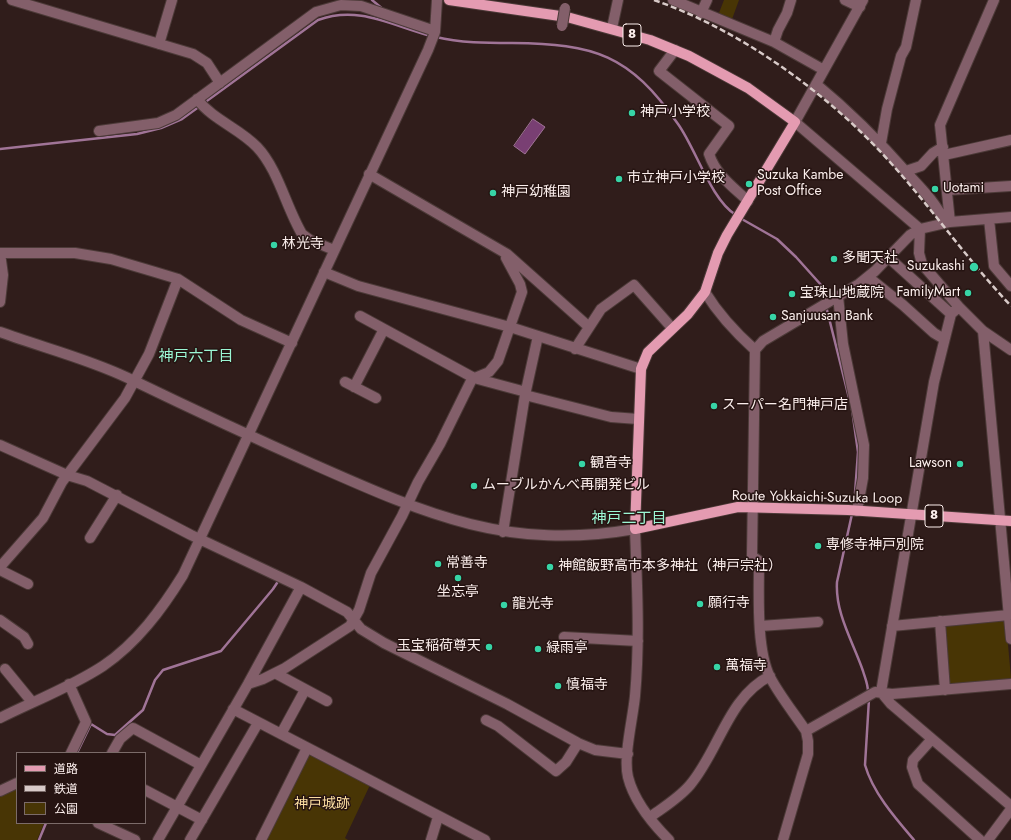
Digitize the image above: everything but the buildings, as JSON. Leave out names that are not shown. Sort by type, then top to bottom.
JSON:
[{"type":"main road","name":"8","points":[[450,0],[567,17],[612,28],[674,50],[748,88],[795,122]]},
{"type":"main road","points":[[635,529],[641,369],[648,352],[688,314],[706,292],[718,253],[727,235],[795,122]]},
{"type":"main road","name":"Route Yokkaichi-Suzuka Loop","points":[[635,529],[716,511],[752,507],[854,510],[1011,521]]},
{"type":"street","points":[[12,0],[193,54],[207,63],[220,83]]},
{"type":"street","points":[[159,44],[172,0]]},
{"type":"street","points":[[0,718],[104,665],[135,639],[159,613],[183,576],[428,50],[435,32],[437,0]]},
{"type":"street","points":[[612,28],[618,0]]},
{"type":"street","points":[[672,0],[774,42],[824,70]]},
{"type":"street","points":[[701,13],[707,0]]},
{"type":"street","points":[[774,42],[778,30],[789,9],[791,0]]},
{"type":"street","points":[[845,0],[861,4],[795,122],[920,229]]},
{"type":"street","points":[[881,143],[901,56],[906,48],[916,0]]},
{"type":"street","points":[[948,222],[947,190],[940,125],[994,0]]},
{"type":"street","points":[[99,131],[158,123],[176,115],[316,12],[341,5],[361,6],[435,32]]},
{"type":"street","points":[[562,26],[565,8]]},
{"type":"street","points":[[674,50],[659,71],[729,126],[709,154],[712,163],[722,177],[746,204]]},
{"type":"street","points":[[816,84],[848,110],[881,143],[948,222]]},
{"type":"street","points":[[197,100],[205,110],[247,139],[264,156],[302,234],[310,240],[334,250]]},
{"type":"street","points":[[906,171],[921,166],[932,153],[1011,140]]},
{"type":"street","points":[[369,174],[507,254],[589,327]]},
{"type":"street","points":[[947,190],[1011,186]]},
{"type":"street","points":[[783,840],[808,754],[808,741],[806,731],[770,676],[764,660],[760,626],[759,561],[752,556],[755,350],[763,342],[868,277],[910,235],[920,229],[948,222],[1011,217]]},
{"type":"street","points":[[989,219],[994,266],[1011,286]]},
{"type":"street","points":[[920,229],[919,253],[922,264],[955,311]]},
{"type":"street","points":[[0,302],[3,275],[0,253],[74,253],[111,259],[178,279],[241,320],[292,343]]},
{"type":"street","points":[[248,684],[275,673],[350,626],[359,610],[370,573],[418,482],[440,444],[472,379],[494,367],[522,292],[520,284],[506,258],[507,254]]},
{"type":"street","points":[[888,257],[955,311],[1011,350]]},
{"type":"street","points":[[324,272],[358,286],[510,327],[641,369]]},
{"type":"street","points":[[868,277],[904,305],[934,333],[944,339]]},
{"type":"street","points":[[28,584],[0,567],[43,518],[67,475],[124,398],[150,354],[178,279]]},
{"type":"street","points":[[575,349],[601,309],[634,285],[672,328]]},
{"type":"street","points":[[706,292],[726,322],[738,336],[755,350]]},
{"type":"street","points":[[836,298],[843,344],[864,445],[863,478],[854,510]]},
{"type":"street","points":[[877,692],[892,626],[934,382],[944,339],[955,311]]},
{"type":"street","points":[[360,316],[474,378],[611,417],[638,419]]},
{"type":"street","points":[[376,398],[350,385],[384,329]]},
{"type":"street","points":[[983,331],[1011,639]]},
{"type":"street","points":[[0,332],[107,369],[249,436],[435,516],[503,532],[566,536],[610,533],[635,529],[638,640],[635,697],[628,754],[629,780],[635,796],[669,840]]},
{"type":"street","points":[[503,532],[526,393],[538,336]]},
{"type":"street","points":[[0,445],[67,475],[77,476],[117,495],[191,535],[201,538],[301,587],[347,612],[361,629],[384,643],[507,704],[578,743],[595,750],[628,754]]},
{"type":"street","points":[[90,538],[117,495]]},
{"type":"street","points":[[158,840],[248,684],[301,587]]},
{"type":"street","points":[[892,626],[1009,615]]},
{"type":"street","points":[[0,620],[24,637],[28,644]]},
{"type":"street","points":[[940,621],[945,690]]},
{"type":"street","points":[[760,626],[818,622]]},
{"type":"street","points":[[564,637],[638,640]]},
{"type":"street","points":[[6,669],[32,702]]},
{"type":"street","points":[[275,673],[327,701]]},
{"type":"street","points":[[650,817],[678,797],[691,784],[729,719],[742,701],[752,688],[770,676]]},
{"type":"street","points":[[69,684],[86,722],[71,752]]},
{"type":"street","points":[[806,731],[877,692],[892,694],[1011,684]]},
{"type":"street","points":[[281,734],[305,690]]},
{"type":"street","points":[[877,692],[1011,807],[988,840]]},
{"type":"street","points":[[233,709],[438,817],[485,840]]},
{"type":"street","points":[[486,720],[498,726],[556,771],[566,762],[578,743]]},
{"type":"street","points":[[190,840],[258,723]]},
{"type":"street","points":[[113,752],[120,739],[133,728],[201,765]]},
{"type":"street","points":[[932,738],[913,760],[912,767],[918,784],[980,840]]},
{"type":"street","points":[[261,840],[307,748]]},
{"type":"street","points":[[0,792],[16,784]]},
{"type":"street","points":[[146,790],[202,820]]},
{"type":"street","points":[[430,840],[438,817]]},
{"type":"street","points":[[100,824],[135,840]]},
{"type":"green space","points":[[724,0],[739,0],[731,22],[717,18]]},
{"type":"green space","points":[[1003,620],[1006,622],[1011,678],[1008,681],[951,686],[947,683],[943,627],[946,625]]},
{"type":"green space","name":"神戸城跡","points":[[311,754],[370,785],[345,838],[348,840],[264,840],[305,756]]},
{"type":"green space","points":[[16,788],[16,824],[44,824],[37,840],[0,840],[0,796]]},
{"type":"shaded area","points":[[533,119],[545,127],[525,154],[514,146]]},
{"type":"waterway","points":[[372,0],[384,10]]},
{"type":"waterway","points":[[204,103],[318,20],[333,16],[361,16],[431,36]]},
{"type":"waterway","points":[[436,37],[474,42],[566,46],[588,51],[608,58],[626,68],[643,82],[660,100],[678,124],[685,134],[711,186],[727,208],[736,215]]},
{"type":"waterway","points":[[0,149],[137,134],[161,128],[182,119],[200,106]]},
{"type":"waterway","points":[[740,218],[777,239],[796,257],[822,286],[825,301]]},
{"type":"waterway","points":[[826,306],[849,398]]},
{"type":"waterway","points":[[852,409],[858,452],[855,493]]},
{"type":"waterway","points":[[852,514],[837,582],[837,594],[842,616],[863,671],[868,692]]},
{"type":"waterway","points":[[77,752],[91,724],[107,734],[115,735],[143,710],[155,680],[163,670],[221,651],[279,580]]},
{"type":"waterway","points":[[869,699],[865,765],[879,795],[914,840]]},
{"type":"waterway","points":[[39,840],[46,824]]},
{"type":"railway","points":[[654,0],[683,11],[738,39],[791,73],[840,112],[882,153],[1011,306]]},
{"type":"place","name":"神戸小学校","points":[[632,113]]},
{"type":"place","name":"市立神戸小学校","points":[[619,179]]},
{"type":"place","name":"Suzuka Kambe Post Office","points":[[749,184]]},
{"type":"place","name":"Uotami","points":[[935,189]]},
{"type":"place","name":"神戸幼稚園","points":[[493,193]]},
{"type":"place","name":"林光寺","points":[[274,245]]},
{"type":"place","name":"多聞天社","points":[[834,259]]},
{"type":"place","name":"Suzukashi","points":[[974,267]]},
{"type":"place","name":"FamilyMart","points":[[968,293]]},
{"type":"place","name":"宝珠山地蔵院","points":[[792,294]]},
{"type":"place","name":"Sanjuusan Bank","points":[[773,317]]},
{"type":"place","name":"スーパー名門神戸店","points":[[714,406]]},
{"type":"place","name":"観音寺","points":[[582,464]]},
{"type":"place","name":"Lawson","points":[[960,464]]},
{"type":"place","name":"ムーブルかんべ再開発ビル","points":[[474,486]]},
{"type":"place","name":"専修寺神戸別院","points":[[818,546]]},
{"type":"place","name":"常善寺","points":[[438,564]]},
{"type":"place","name":"神館飯野高市本多神社（神戸宗社）","points":[[550,567]]},
{"type":"place","name":"坐忘亭","points":[[458,578]]},
{"type":"place","name":"願行寺","points":[[700,604]]},
{"type":"place","name":"龍光寺","points":[[504,605]]},
{"type":"place","name":"玉宝稲荷尊天","points":[[489,647]]},
{"type":"place","name":"緑雨亭","points":[[538,649]]},
{"type":"place","name":"萬福寺","points":[[717,667]]},
{"type":"place","name":"慎福寺","points":[[558,686]]},
{"type":"district","name":"神戸六丁目","points":[[196,357]]},
{"type":"district","name":"神戸二丁目","points":[[629,519]]}]
